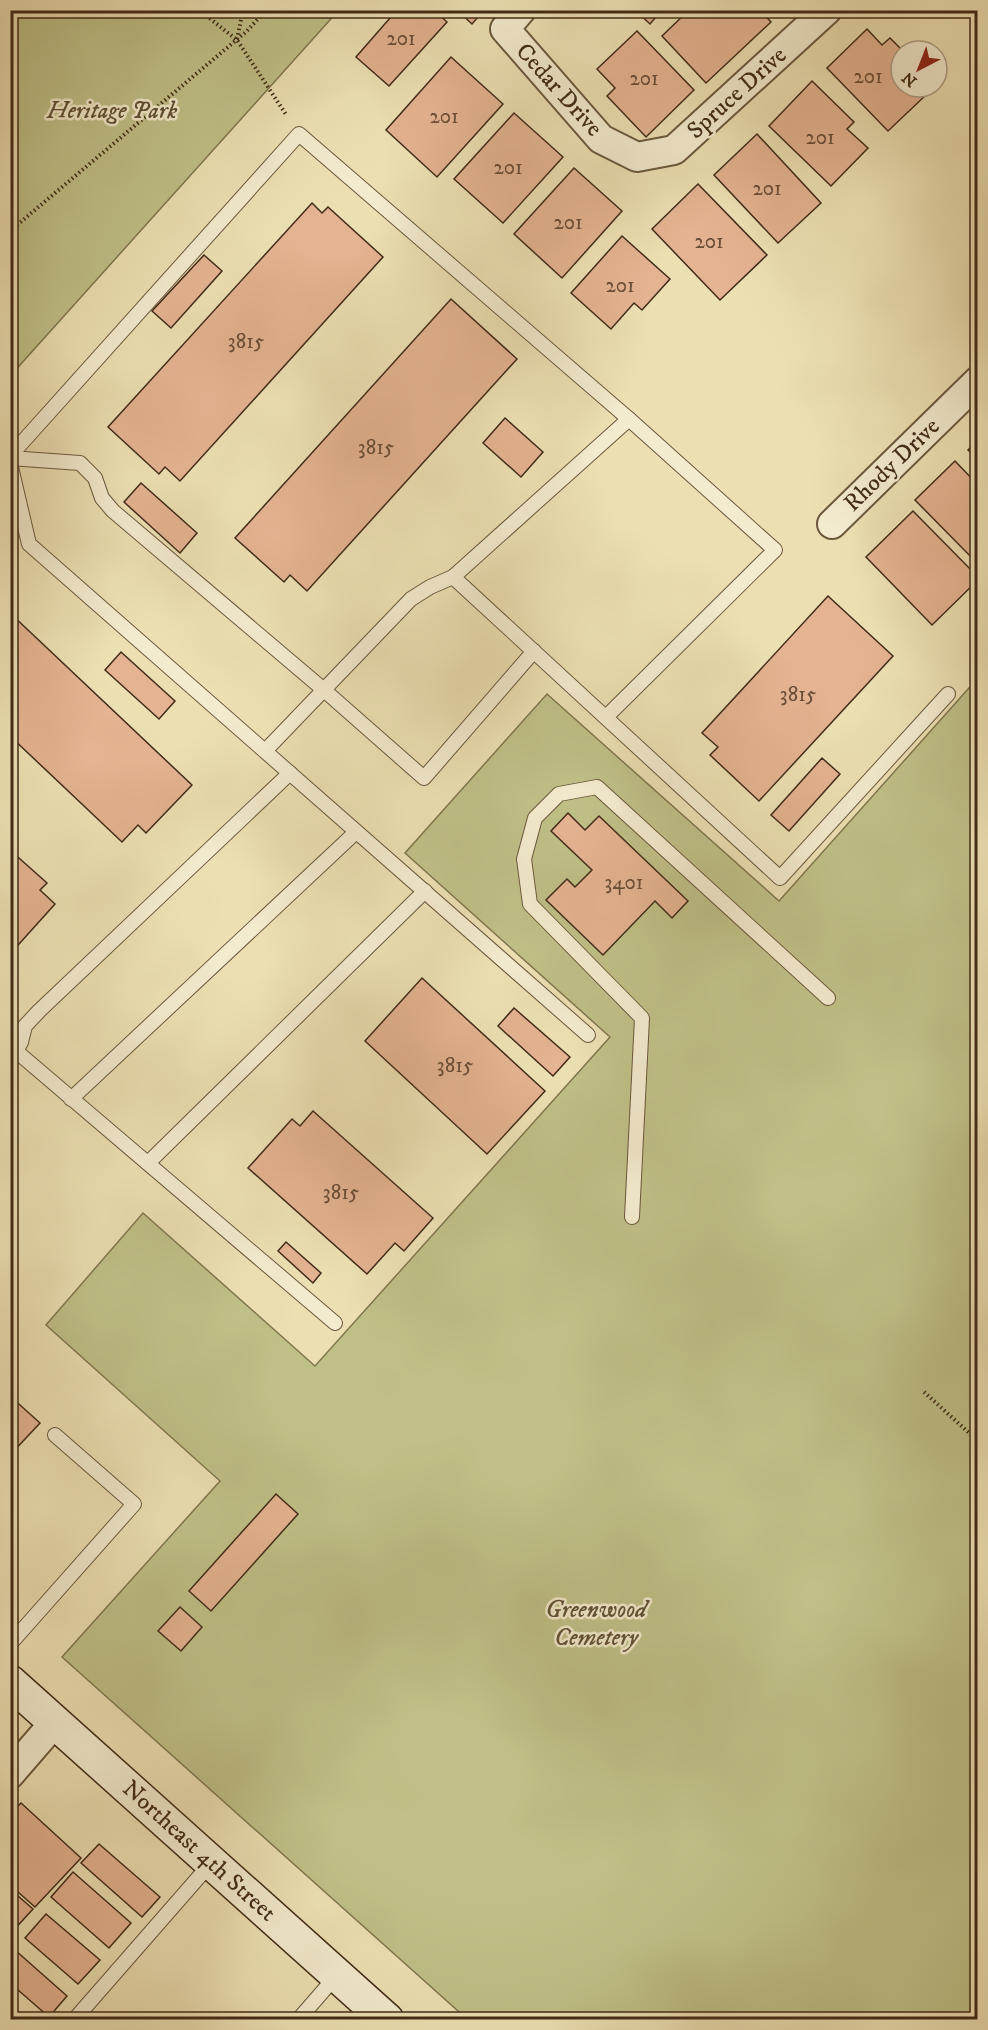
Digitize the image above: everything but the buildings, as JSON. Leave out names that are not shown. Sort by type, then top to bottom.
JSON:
[{"type":"main road","name":"Northeast 4th Street","points":[[10,1682],[387,2019]]},
{"type":"street","name":"Cedar Drive","points":[[521,10],[505,29],[601,139],[637,157],[674,150]]},
{"type":"street","name":"Spruce Drive","points":[[674,150],[827,10]]},
{"type":"street","name":"Rhody Drive","points":[[832,524],[978,381]]},
{"type":"street","points":[[10,1774],[55,1722]]},
{"type":"lane","points":[[10,457],[299,134],[629,419],[775,550],[606,717]]},
{"type":"lane","points":[[265,751],[411,599],[430,587],[453,577],[629,419]]},
{"type":"lane","points":[[10,457],[80,463],[95,478],[102,498],[113,511],[424,778],[534,651]]},
{"type":"lane","points":[[10,463],[29,544],[588,1035]]},
{"type":"lane","points":[[453,577],[780,878],[948,694]]},
{"type":"lane","points":[[290,773],[39,1011],[25,1026],[13,1057],[72,1099],[335,1323]]},
{"type":"lane","points":[[632,1217],[642,1018],[530,904],[524,859],[535,818],[559,794],[597,787],[828,998]]},
{"type":"lane","points":[[72,1099],[357,832]]},
{"type":"lane","points":[[148,1163],[425,891]]},
{"type":"lane","points":[[10,1644],[134,1504],[55,1435]]},
{"type":"lane","points":[[74,2019],[212,1862]]},
{"type":"lane","points":[[298,2019],[337,1975]]},
{"type":"path","points":[[200,10],[237,40],[299,134]]},
{"type":"path","points":[[237,40],[243,10]]},
{"type":"path","points":[[10,231],[237,40],[266,10]]},
{"type":"path","points":[[924,1392],[978,1441]]},
{"type":"green space","name":"Heritage Park","points":[[10,11],[338,11],[11,375]]},
{"type":"green space","name":"Greenwood Cemetery","points":[[977,679],[977,2019],[467,2019],[62,1657],[220,1481],[46,1325],[143,1213],[315,1366],[610,1037],[405,853],[547,694],[779,901]]}]
